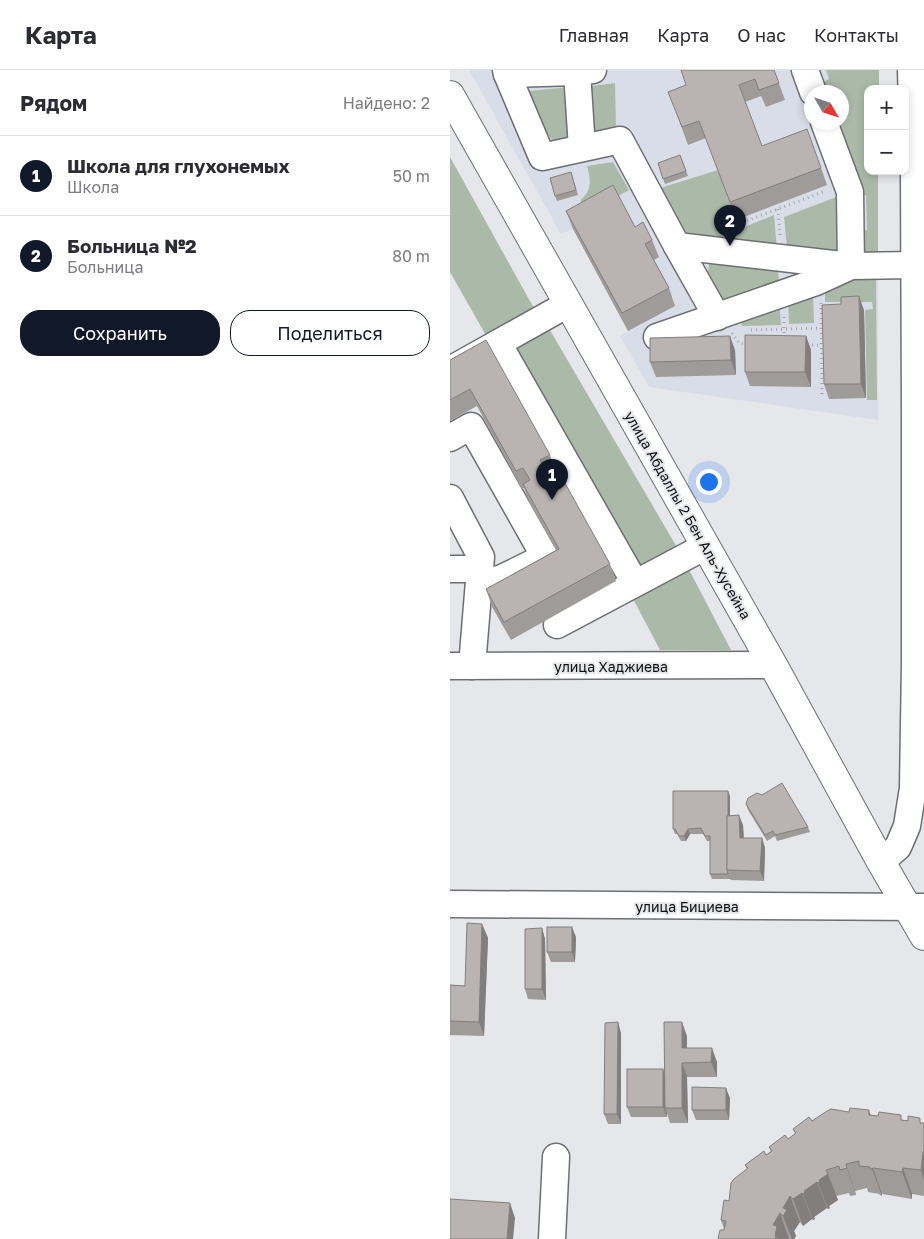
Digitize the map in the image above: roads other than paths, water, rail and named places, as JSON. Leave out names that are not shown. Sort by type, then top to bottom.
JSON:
[{"type":"main road","name":"улица Абдаллы 2 Бен Аль-Хусейна","points":[[450,95],[773,665],[881,862],[916,907],[924,936]]},
{"type":"street","points":[[805,70],[810,85]]},
{"type":"street","points":[[881,862],[898,847],[907,826],[913,788],[920,663],[920,413],[914,265],[919,174],[911,70]]},
{"type":"street","points":[[582,148],[585,71],[507,72],[542,157],[620,140],[717,317]]},
{"type":"street","points":[[827,130],[850,192],[851,266]]},
{"type":"street","points":[[677,246],[851,266],[914,265]]},
{"type":"street","points":[[657,337],[820,280],[851,266]]},
{"type":"street","points":[[450,370],[568,304]]},
{"type":"street","points":[[498,343],[635,583]]},
{"type":"street","points":[[450,438],[471,426],[545,557],[502,578],[480,577],[450,569]]},
{"type":"street","points":[[450,498],[482,557],[480,577],[461,666]]},
{"type":"street","points":[[557,625],[706,546]]},
{"type":"street","name":"улица Хаджиева","points":[[461,666],[773,665]]},
{"type":"street","name":"улица Бициева","points":[[450,904],[916,907]]},
{"type":"street","points":[[552,1239],[556,1157]]},
{"type":"place","name":"Больница №2","points":[[730,246]]},
{"type":"place","name":"Школа для глухонемых","points":[[552,500]]}]
